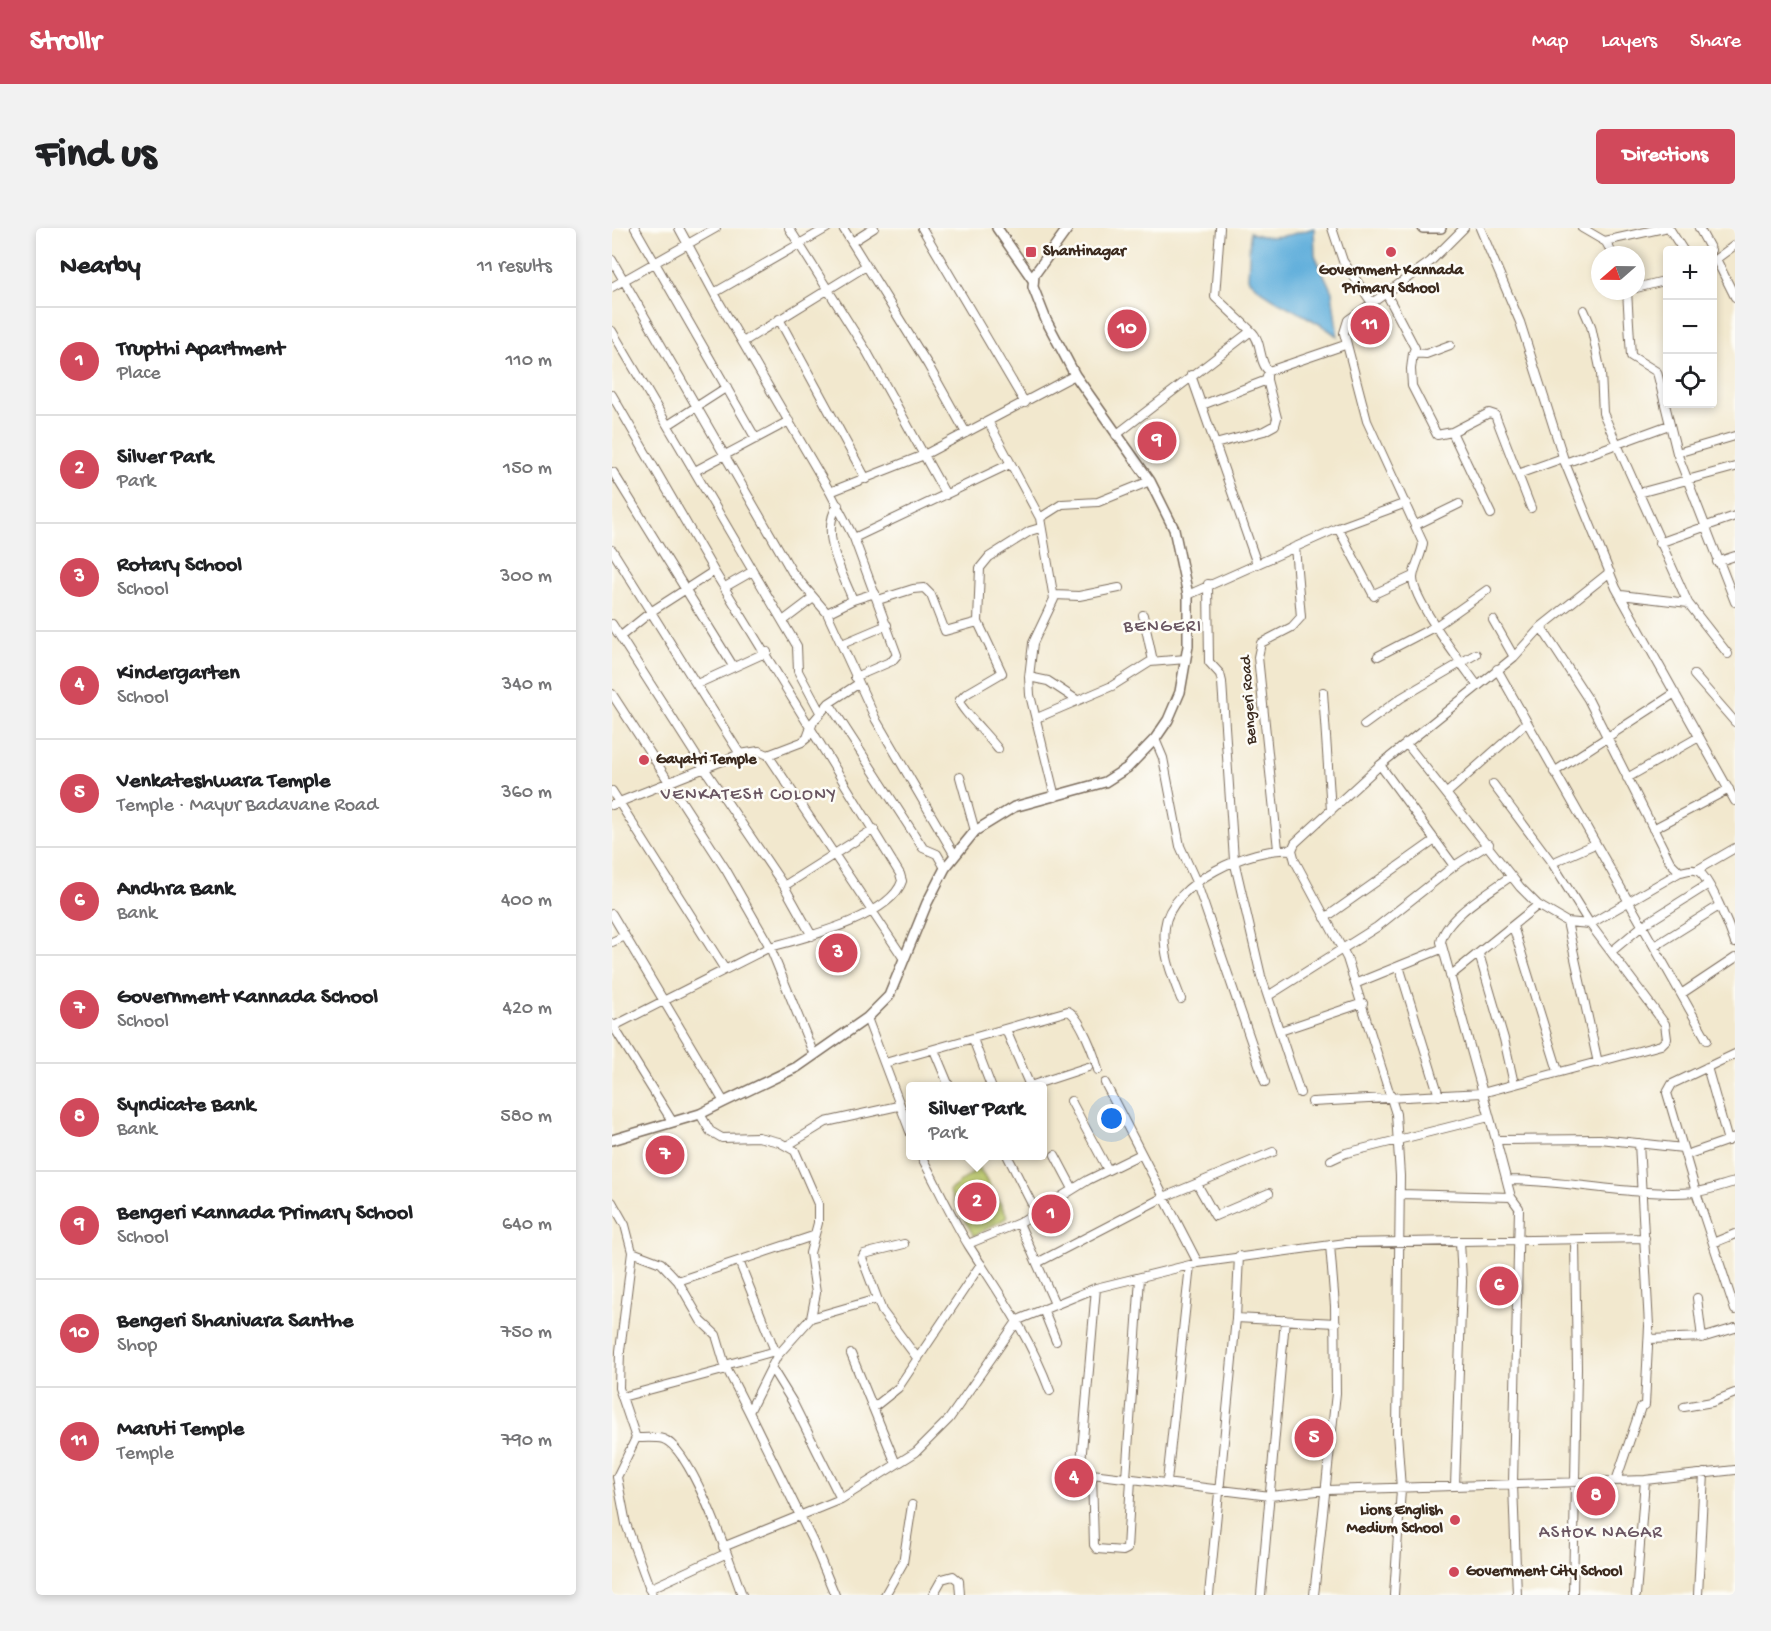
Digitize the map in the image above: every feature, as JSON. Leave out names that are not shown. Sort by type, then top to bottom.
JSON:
[{"type":"main road","points":[[612,1140],[700,1114],[796,1067],[867,1018],[889,996],[945,868],[954,854],[975,831],[1014,807],[1105,782],[1127,768],[1155,739],[1168,720],[1180,692],[1186,659],[1188,595],[1174,529],[1150,481],[1075,375],[1046,320],[1033,280],[997,228]]},
{"type":"main road","points":[[1033,280],[1034,274],[1068,228]]},
{"type":"main road","points":[[1425,228],[1441,228]]},
{"type":"street","points":[[635,228],[756,439]]},
{"type":"street","points":[[679,228],[714,293],[838,505],[854,538],[877,597],[897,658],[856,680],[829,703],[820,712],[807,738],[768,755]]},
{"type":"street","points":[[789,228],[867,352],[946,495]]},
{"type":"street","points":[[714,293],[827,228]]},
{"type":"street","points":[[843,228],[928,364],[966,433]]},
{"type":"street","points":[[852,242],[874,228]]},
{"type":"street","points":[[922,228],[1025,404]]},
{"type":"street","points":[[1215,444],[1264,431],[1275,425],[1276,418],[1267,381],[1267,371],[1257,338],[1215,297],[1220,228]]},
{"type":"street","points":[[1332,228],[1343,261],[1372,303]]},
{"type":"street","points":[[1464,228],[1430,262],[1348,320],[1344,333],[1367,421],[1423,543],[1413,576],[1415,587],[1436,626],[1477,685]]},
{"type":"street","points":[[1480,228],[1520,322],[1564,460],[1610,572],[1735,801]]},
{"type":"street","points":[[1582,228],[1605,241],[1608,246]]},
{"type":"street","points":[[1605,241],[1664,228]]},
{"type":"street","points":[[1670,228],[1681,246]]},
{"type":"street","points":[[1699,228],[1708,246]]},
{"type":"street","points":[[612,287],[713,229]]},
{"type":"street","points":[[1717,254],[1735,245]]},
{"type":"street","points":[[612,260],[792,572],[812,599],[827,614],[856,680],[954,854]]},
{"type":"street","points":[[1717,262],[1733,287],[1735,297]]},
{"type":"street","points":[[743,342],[866,266]]},
{"type":"street","points":[[1645,286],[1663,281]]},
{"type":"street","points":[[1386,293],[1415,348],[1410,377],[1417,399],[1437,435],[1443,436],[1483,415],[1495,415],[1532,508]]},
{"type":"street","points":[[1628,300],[1631,356],[1657,372],[1677,453],[1717,562],[1735,602]]},
{"type":"street","points":[[1584,310],[1592,326],[1601,373],[1603,413],[1619,444],[1659,543],[1688,603],[1728,654]]},
{"type":"street","points":[[778,320],[866,479]]},
{"type":"street","points":[[1116,435],[1251,331]]},
{"type":"street","points":[[612,332],[798,646],[798,671],[820,712]]},
{"type":"street","points":[[1267,371],[1346,345]]},
{"type":"street","points":[[1413,353],[1426,354],[1450,345]]},
{"type":"street","points":[[830,492],[924,455],[1025,404],[1075,375]]},
{"type":"street","points":[[1191,375],[1257,564]]},
{"type":"street","points":[[1202,405],[1267,381]]},
{"type":"street","points":[[668,425],[728,387]]},
{"type":"street","points":[[612,395],[714,571],[767,652],[810,728],[874,829],[902,881],[896,893],[872,911],[812,936],[770,946],[612,1025],[672,1121]]},
{"type":"street","points":[[695,471],[789,420]]},
{"type":"street","points":[[989,423],[1040,518],[1054,595],[1051,610],[1033,643],[1029,677],[1055,797]]},
{"type":"street","points":[[1518,474],[1619,444],[1669,424]]},
{"type":"street","points":[[1452,432],[1491,514]]},
{"type":"street","points":[[1677,453],[1735,436]]},
{"type":"street","points":[[854,538],[1010,464]]},
{"type":"street","points":[[1639,493],[1735,467]]},
{"type":"street","points":[[613,472],[733,666]]},
{"type":"street","points":[[1040,518],[1062,504],[1098,502],[1150,481]]},
{"type":"street","points":[[1188,595],[1208,584],[1338,528],[1406,503]]},
{"type":"street","points":[[1416,525],[1459,504]]},
{"type":"street","points":[[838,505],[832,513],[833,550],[853,600]]},
{"type":"street","points":[[1659,543],[1735,516]]},
{"type":"street","points":[[998,749],[975,719],[963,710],[958,701],[1002,673],[978,622],[980,568],[983,563],[1030,531],[1040,528]]},
{"type":"street","points":[[1338,528],[1375,595],[1413,576]]},
{"type":"street","name":"Bengeri Road","points":[[1278,849],[1258,657],[1261,643],[1292,627],[1301,617],[1295,548]]},
{"type":"street","points":[[612,550],[740,754]]},
{"type":"street","points":[[1717,562],[1735,556]]},
{"type":"street","points":[[621,636],[652,611],[714,571]]},
{"type":"street","points":[[725,587],[753,571]]},
{"type":"street","points":[[1394,1595],[1401,1489],[1397,1432],[1400,1194],[1396,1114],[1357,983],[1342,949],[1295,861],[1292,850],[1295,843],[1380,765],[1514,657],[1541,627],[1610,572]]},
{"type":"street","points":[[1208,584],[1209,662],[1220,674],[1222,682],[1234,860],[1268,996],[1300,1093]]},
{"type":"street","points":[[827,614],[853,600],[924,588],[934,601],[945,631],[978,622]]},
{"type":"street","points":[[1054,595],[1079,596],[1119,588]]},
{"type":"street","points":[[1378,656],[1436,626],[1487,590]]},
{"type":"street","points":[[1621,595],[1688,603]]},
{"type":"street","points":[[783,621],[812,599]]},
{"type":"street","points":[[1143,615],[1153,662]]},
{"type":"street","points":[[1493,620],[1514,657]]},
{"type":"street","points":[[612,624],[704,768],[784,886],[812,936]]},
{"type":"street","points":[[842,645],[887,625]]},
{"type":"street","points":[[1541,627],[1588,699],[1670,862],[1680,872]]},
{"type":"street","points":[[697,684],[767,652]]},
{"type":"street","points":[[1364,725],[1401,698],[1460,661],[1476,654]]},
{"type":"street","points":[[1037,718],[1112,686],[1153,662],[1186,659]]},
{"type":"street","points":[[1497,669],[1707,1040]]},
{"type":"street","points":[[1694,675],[1735,722]]},
{"type":"street","points":[[1029,677],[1048,681],[1077,700]]},
{"type":"street","points":[[1323,692],[1331,811]]},
{"type":"street","points":[[1554,772],[1675,693]]},
{"type":"street","points":[[612,694],[726,870],[770,946],[814,1055]]},
{"type":"street","points":[[829,703],[922,848],[937,854],[945,868]]},
{"type":"street","points":[[1447,793],[1527,722]]},
{"type":"street","points":[[1627,778],[1699,737]]},
{"type":"street","points":[[1155,739],[1163,758],[1180,846],[1197,884],[1265,1082]]},
{"type":"street","points":[[1406,743],[1489,844],[1511,876],[1538,905],[1567,922],[1590,924],[1680,872],[1697,870],[1735,848]]},
{"type":"street","points":[[615,803],[668,780],[740,754],[759,751],[768,755],[904,958]]},
{"type":"street","points":[[1380,765],[1454,866]]},
{"type":"street","points":[[960,777],[975,831]]},
{"type":"street","points":[[1312,1102],[1482,1095],[1558,1071],[1598,1063],[1661,1045],[1668,1036],[1667,1027],[1590,924],[1552,863],[1493,783]]},
{"type":"street","points":[[1653,829],[1729,789]]},
{"type":"street","points":[[612,791],[615,803],[724,968]]},
{"type":"street","points":[[784,886],[874,829]]},
{"type":"street","points":[[1325,918],[1435,840]]},
{"type":"street","points":[[1268,996],[1377,927],[1454,866],[1489,844]]},
{"type":"street","points":[[1552,863],[1595,844]]},
{"type":"street","points":[[1181,999],[1167,963],[1164,935],[1167,916],[1183,893],[1234,860],[1278,849],[1292,850]]},
{"type":"street","points":[[1697,870],[1719,906],[1735,943]]},
{"type":"street","points":[[1511,876],[1450,922],[1442,934],[1441,949],[1511,1197],[1519,1208],[1513,1484],[1517,1595]]},
{"type":"street","points":[[1611,952],[1642,926],[1707,885]]},
{"type":"street","points":[[1450,976],[1538,905]]},
{"type":"street","points":[[1655,946],[1719,906]]},
{"type":"street","points":[[612,914],[724,1102]]},
{"type":"street","points":[[1567,922],[1598,1063]]},
{"type":"street","points":[[1513,926],[1558,1071]]},
{"type":"street","points":[[612,942],[625,936]]},
{"type":"street","points":[[1357,983],[1441,949]]},
{"type":"street","points":[[1479,954],[1504,1039],[1514,1084]]},
{"type":"street","points":[[1681,994],[1735,958]]},
{"type":"street","points":[[1399,966],[1439,1096]]},
{"type":"street","points":[[1280,1031],[1363,1003]]},
{"type":"street","points":[[885,1063],[1071,1011],[1095,1059],[1098,1070]]},
{"type":"street","points":[[867,1018],[906,1123]]},
{"type":"street","points":[[1006,1030],[1028,1082]]},
{"type":"street","points":[[973,1039],[989,1082]]},
{"type":"street","points":[[934,1050],[947,1082]]},
{"type":"street","points":[[1735,1066],[1733,1055],[1668,1088],[1696,1192],[1735,1310]]},
{"type":"street","points":[[1042,1082],[1088,1067]]},
{"type":"street","points":[[1496,1140],[1600,1139],[1639,1143],[1685,1152],[1731,1139],[1707,1067]]},
{"type":"street","points":[[1105,1083],[1164,1197],[1194,1264],[1167,1482]]},
{"type":"street","points":[[1071,1101],[1108,1170]]},
{"type":"street","points":[[788,1145],[826,1122],[898,1106]]},
{"type":"street","points":[[700,1114],[710,1131],[722,1138],[758,1137],[788,1145],[795,1151],[818,1204],[818,1223],[813,1236],[810,1262],[816,1293],[811,1318]]},
{"type":"street","points":[[1331,1160],[1346,1153],[1488,1115]]},
{"type":"street","points":[[1616,1481],[1643,1406],[1649,1339],[1639,1143]]},
{"type":"street","points":[[1037,1263],[1164,1197],[1273,1152]]},
{"type":"street","points":[[968,1244],[1018,1223],[1073,1189],[1141,1154]]},
{"type":"street","points":[[1054,1155],[1073,1189]]},
{"type":"street","points":[[924,1160],[968,1244],[1018,1320],[1035,1353],[1050,1391]]},
{"type":"street","points":[[1010,1160],[1036,1212]]},
{"type":"street","points":[[1507,1180],[1545,1180],[1642,1190],[1696,1192],[1735,1182]]},
{"type":"street","points":[[1197,1184],[1215,1216],[1269,1193]]},
{"type":"street","points":[[1400,1194],[1511,1197]]},
{"type":"street","points":[[612,1202],[625,1224],[632,1252],[616,1388],[636,1438],[615,1485],[650,1592],[724,1551],[800,1514],[841,1499],[926,1444],[949,1419],[1018,1320],[1078,1300],[1078,1295]]},
{"type":"street","points":[[1018,1223],[1055,1304]]},
{"type":"street","points":[[1713,1243],[1735,1234]]},
{"type":"street","points":[[678,1281],[813,1236]]},
{"type":"street","points":[[1044,1311],[1055,1304],[1096,1288],[1194,1264],[1239,1256],[1330,1245],[1645,1238]]},
{"type":"street","points":[[1574,1595],[1577,1369],[1575,1240]]},
{"type":"street","points":[[1455,1486],[1462,1281],[1460,1241]]},
{"type":"street","points":[[904,1244],[862,1255],[882,1311],[918,1359]]},
{"type":"street","points":[[1314,1595],[1336,1393],[1336,1323],[1330,1245]]},
{"type":"street","points":[[632,1252],[661,1263],[678,1281],[701,1321],[716,1335],[726,1367],[800,1514],[835,1595]]},
{"type":"street","points":[[1209,1595],[1221,1491],[1239,1256]]},
{"type":"street","points":[[739,1262],[776,1353]]},
{"type":"street","points":[[873,1408],[892,1395],[981,1264]]},
{"type":"street","points":[[1092,1474],[1096,1550],[1123,1551],[1127,1549],[1140,1278]]},
{"type":"street","points":[[1096,1288],[1081,1463],[1082,1468],[1092,1474],[1270,1496],[1327,1490],[1645,1480],[1735,1470]]},
{"type":"street","points":[[1697,1298],[1702,1338]]},
{"type":"street","points":[[749,1412],[776,1353],[811,1318],[877,1299]]},
{"type":"street","points":[[1044,1311],[1056,1341]]},
{"type":"street","points":[[1236,1318],[1336,1323]]},
{"type":"street","points":[[1262,1595],[1285,1320]]},
{"type":"street","points":[[1649,1339],[1702,1338],[1735,1328]]},
{"type":"street","points":[[621,1397],[776,1353]]},
{"type":"street","points":[[851,1354],[896,1464]]},
{"type":"street","points":[[771,1367],[792,1401],[841,1499]]},
{"type":"street","points":[[1684,1407],[1712,1402],[1735,1393]]},
{"type":"street","points":[[636,1438],[664,1439],[678,1450],[704,1495],[742,1595]]},
{"type":"street","points":[[1698,1595],[1704,1473]]},
{"type":"street","points":[[1636,1595],[1645,1480]]},
{"type":"street","points":[[885,1595],[903,1563],[912,1505]]},
{"type":"street","points":[[933,1595],[942,1579],[952,1576],[959,1581],[960,1595]]},
{"type":"green space","points":[[979,1168],[1008,1217],[974,1236],[949,1191]]},
{"type":"water","points":[[1314,228],[1315,255],[1332,292],[1338,337],[1269,296],[1248,279],[1250,232],[1274,237]]},
{"type":"place","name":"Shantinagar","points":[[1031,252]]},
{"type":"place","name":"Government Kannada Primary School","points":[[1391,252]]},
{"type":"place","name":"Maruti Temple","points":[[1370,325]]},
{"type":"place","name":"Bengeri Shanivara Santhe","points":[[1127,329]]},
{"type":"place","name":"Bengeri Kannada Primary School","points":[[1157,441]]},
{"type":"place","name":"Gayatri Temple","points":[[644,760]]},
{"type":"place","name":"Rotary School","points":[[838,953]]},
{"type":"place","name":"Government Kannada School","points":[[665,1155]]},
{"type":"place","name":"Silver Park","points":[[977,1202]]},
{"type":"place","name":"Trupthi Apartment","points":[[1051,1214]]},
{"type":"place","name":"Andhra Bank","points":[[1499,1286]]},
{"type":"place","name":"Venkateshwara Temple","points":[[1314,1438]]},
{"type":"place","name":"Kindergarten","points":[[1074,1478]]},
{"type":"place","name":"Syndicate Bank","points":[[1596,1496]]},
{"type":"place","name":"Lions English Medium School","points":[[1455,1520]]},
{"type":"place","name":"Government City School","points":[[1454,1572]]},
{"type":"district","name":"BENGERI","points":[[1163,627]]},
{"type":"district","name":"VENKATESH COLONY","points":[[749,795]]},
{"type":"district","name":"ASHOK NAGAR","points":[[1601,1533]]}]
